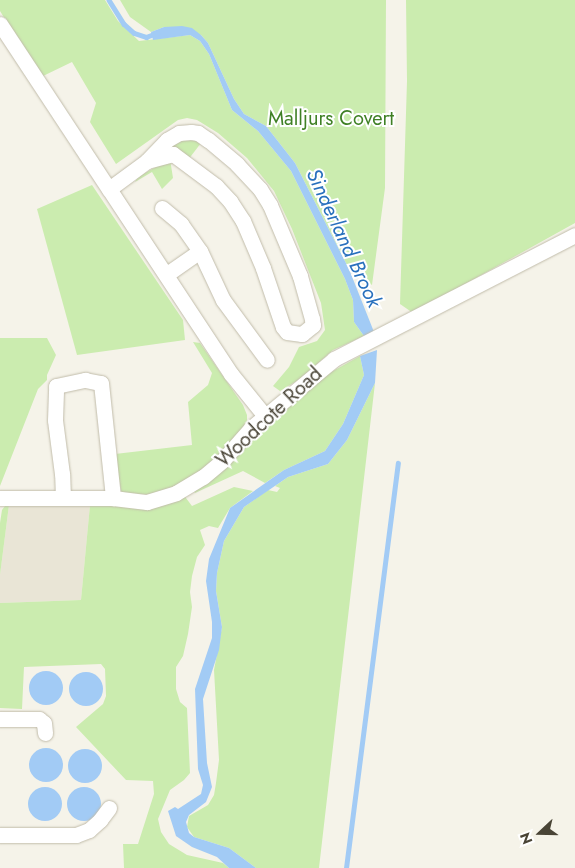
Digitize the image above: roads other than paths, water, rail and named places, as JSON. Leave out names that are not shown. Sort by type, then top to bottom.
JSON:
[{"type":"street","points":[[0,24],[167,274],[231,374],[265,416]]},
{"type":"street","points":[[110,189],[147,161],[167,140],[179,133],[191,132],[208,140],[236,164],[260,189],[275,218],[308,303],[313,325],[308,330],[302,334],[296,334],[287,332],[283,327],[273,294],[243,221],[230,201],[216,186],[173,154],[147,161]]},
{"type":"street","points":[[162,208],[181,224],[200,251],[223,300],[267,360]]},
{"type":"street","name":"Woodcote Road","points":[[0,498],[113,498],[147,502],[176,494],[203,477],[223,460],[250,428],[323,366],[346,352],[575,236]]},
{"type":"street","points":[[167,274],[200,251]]},
{"type":"street","points":[[63,498],[55,420],[56,386],[85,380],[101,383],[113,498]]},
{"type":"street","points":[[0,719],[39,719],[44,723],[45,733]]},
{"type":"street","points":[[0,835],[76,835],[89,830],[109,808]]},
{"type":"water","points":[[182,26],[192,28],[208,43],[234,99],[244,114],[266,126],[295,163],[349,269],[374,332],[364,336],[354,322],[353,300],[345,279],[291,171],[258,131],[232,110],[209,54],[200,41],[190,35],[153,40],[151,32],[164,27]]},
{"type":"water","points":[[377,350],[375,383],[347,440],[328,464],[288,477],[244,507],[224,541],[217,573],[216,591],[222,627],[219,650],[203,699],[207,763],[212,787],[206,802],[189,815],[186,822],[189,833],[194,837],[229,848],[256,868],[229,868],[217,857],[192,847],[176,836],[168,811],[175,807],[178,809],[201,794],[203,785],[198,769],[195,689],[212,638],[212,622],[206,581],[209,559],[230,508],[284,470],[325,451],[343,424],[364,375],[360,356]]},
{"type":"water","points":[[46,671],[53,672],[58,676],[62,681],[62,695],[58,700],[53,704],[46,705],[39,704],[34,700],[30,695],[29,688],[30,681],[34,676],[39,672]]},
{"type":"water","points":[[86,672],[93,673],[98,677],[102,682],[102,696],[98,701],[93,705],[86,706],[79,705],[74,701],[70,696],[69,689],[70,682],[74,677],[79,673]]},
{"type":"water","points":[[46,748],[53,749],[58,753],[62,758],[62,772],[58,777],[53,781],[46,782],[39,781],[34,777],[30,772],[29,765],[30,758],[34,753],[39,749]]},
{"type":"water","points":[[85,749],[92,750],[97,754],[101,759],[101,773],[97,778],[92,782],[85,783],[78,782],[73,778],[69,773],[68,766],[69,759],[73,754],[78,750]]},
{"type":"water","points":[[45,787],[52,788],[57,792],[61,797],[61,811],[57,816],[52,820],[45,821],[38,820],[33,816],[29,811],[28,804],[29,797],[33,792],[38,788]]},
{"type":"water","points":[[84,787],[96,792],[101,804],[96,816],[84,821],[72,816],[67,804],[72,792]]},
{"type":"waterway","name":"Sinderland Brook","points":[[109,0],[124,24],[134,33],[146,37],[157,33]]},
{"type":"waterway","points":[[346,868],[398,463]]},
{"type":"park label","name":"Malljurs Covert","points":[[331,118]]}]
